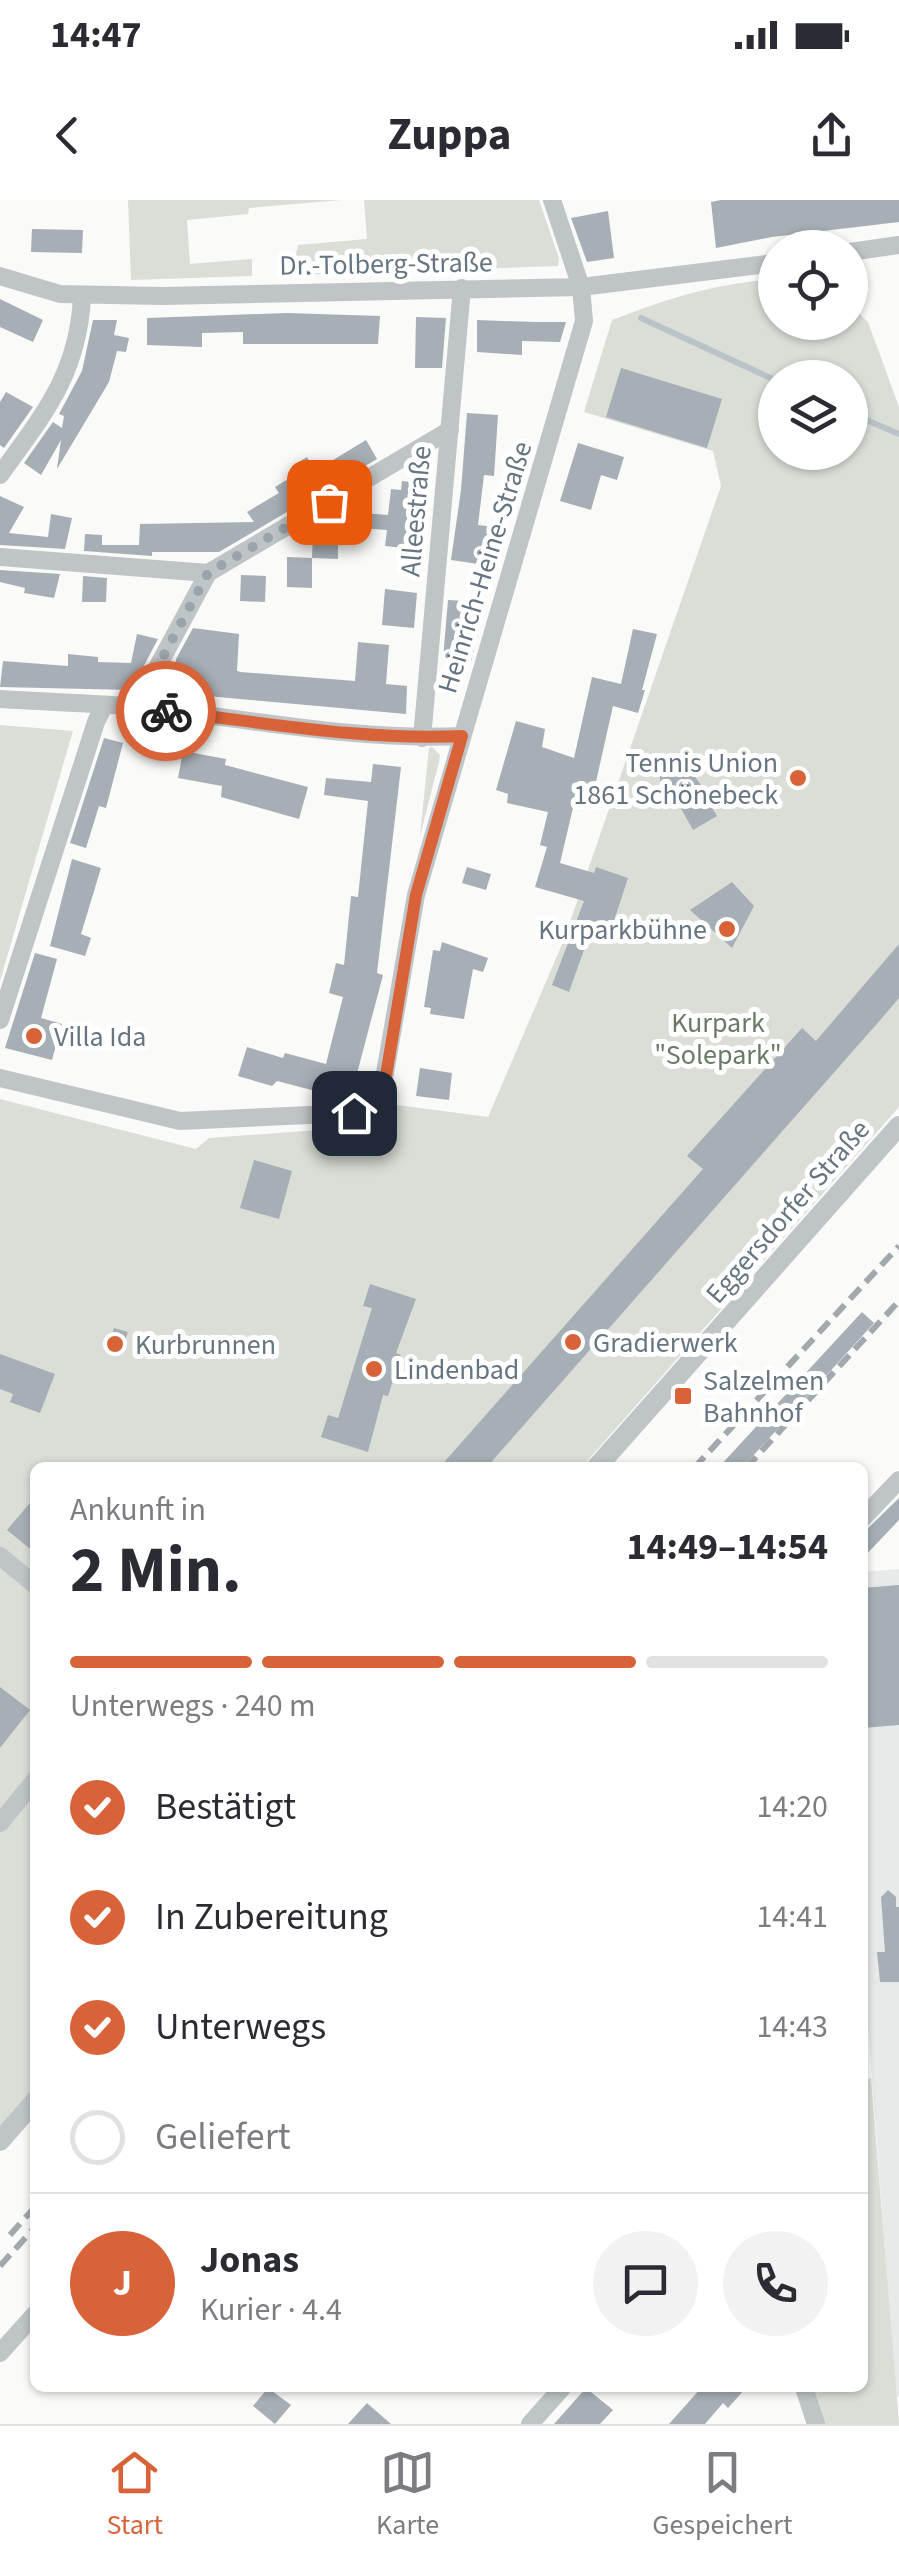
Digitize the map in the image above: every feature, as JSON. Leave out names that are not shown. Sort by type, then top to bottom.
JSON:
[{"type":"street","name":"Heinrich-Heine-Straße","points":[[0,1078],[180,1120],[354,1113],[374,1104],[384,1088],[416,895],[584,321],[580,286],[552,200]]},
{"type":"street","points":[[868,249],[899,245]]},
{"type":"street","name":"Dr.-Tolberg-Straße","points":[[0,276],[82,297],[580,286],[758,265]]},
{"type":"street","name":"Alleestraße","points":[[422,738],[462,288]]},
{"type":"street","points":[[0,476],[54,401],[66,375],[79,331],[82,297]]},
{"type":"street","points":[[136,707],[208,573],[450,430]]},
{"type":"street","points":[[0,557],[208,573]]},
{"type":"street","points":[[0,699],[136,707],[422,738],[462,736]]},
{"type":"street","points":[[0,1020],[104,706]]},
{"type":"street","name":"Eggersdorfer Straße","points":[[601,1462],[899,1126]]},
{"type":"street","points":[[868,1513],[899,1480]]},
{"type":"street","points":[[0,1556],[30,1581]]},
{"type":"street","points":[[0,1823],[30,1786]]},
{"type":"street","points":[[0,2141],[30,2107]]},
{"type":"street","points":[[0,2353],[30,2320]]},
{"type":"street","points":[[530,2424],[558,2392]]},
{"type":"street","points":[[805,2392],[816,2424]]},
{"type":"shaded area","points":[[899,1569],[899,2397],[868,2025],[868,1572]]},
{"type":"green space","points":[[128,200],[341,200],[249,208],[248,214],[187,220],[190,264],[252,259],[252,276],[131,280]]},
{"type":"green space","points":[[364,200],[539,200],[559,258],[558,266],[298,275],[298,245],[367,239]]},
{"type":"green space","name":"Kurpark \"Solepark\"","points":[[758,281],[758,340],[868,340],[868,322],[899,407],[899,1107],[586,1462],[30,1462],[30,2093],[0,2126],[0,1099],[196,1149],[209,1138],[360,1127],[395,1117],[397,1105],[488,1117],[563,942],[721,486],[713,451],[584,412],[612,320],[692,293]]},
{"type":"green space","points":[[0,725],[73,731],[0,981]]},
{"type":"green space","points":[[429,748],[440,755],[420,836]]},
{"type":"green space","points":[[871,2078],[899,2424],[815,2424],[801,2392],[868,2392]]},
{"type":"building","points":[[899,200],[899,222],[831,230],[758,230],[758,240],[716,248],[711,202]]},
{"type":"building","points":[[608,211],[614,258],[587,262],[571,218]]},
{"type":"building","points":[[32,229],[83,230],[82,253],[31,252]]},
{"type":"building","points":[[0,299],[43,320],[33,342],[0,327]]},
{"type":"building","points":[[287,313],[380,316],[378,344],[243,344],[243,332],[202,333],[202,347],[147,345],[147,318]]},
{"type":"building","points":[[416,317],[446,318],[442,368],[415,368]]},
{"type":"building","points":[[93,320],[117,320],[114,335],[129,338],[126,352],[117,351],[109,382],[57,469],[61,440],[41,475],[24,463],[53,422],[62,428],[64,416],[59,414],[82,371]]},
{"type":"building","points":[[477,320],[566,322],[560,342],[522,341],[522,355],[477,352]]},
{"type":"building","points":[[621,368],[722,399],[707,448],[606,417]]},
{"type":"building","points":[[6,392],[33,407],[4,448],[0,445],[0,402]]},
{"type":"building","points":[[467,413],[498,415],[494,476],[484,475],[478,525],[509,529],[499,567],[451,560]]},
{"type":"building","points":[[366,440],[377,459],[219,552],[152,552],[152,556],[84,551],[85,534],[102,535],[102,545],[139,545],[140,524],[254,522],[247,512],[279,493],[275,487],[296,474],[292,466],[307,457],[315,471]]},
{"type":"building","points":[[578,443],[624,457],[617,480],[601,475],[591,510],[560,501]]},
{"type":"building","points":[[411,477],[430,479],[422,550],[385,546],[387,530],[349,527],[349,512],[388,515],[391,489],[401,490],[402,481],[411,482]]},
{"type":"building","points":[[0,496],[24,507],[9,533],[48,537],[51,514],[72,518],[65,549],[0,545]]},
{"type":"building","points":[[313,534],[338,535],[338,559],[312,558]]},
{"type":"building","points":[[287,557],[312,558],[312,588],[287,587]]},
{"type":"building","points":[[0,570],[60,574],[54,598],[24,593],[25,588],[0,582]]},
{"type":"building","points":[[241,575],[266,576],[265,602],[240,601]]},
{"type":"building","points":[[83,576],[107,578],[106,602],[82,602]]},
{"type":"building","points":[[385,589],[417,593],[414,628],[382,625]]},
{"type":"building","points":[[448,600],[486,602],[471,661],[443,659]]},
{"type":"building","points":[[193,628],[239,634],[237,671],[241,672],[355,681],[358,642],[389,645],[386,684],[407,686],[406,714],[174,693],[176,659]]},
{"type":"building","points":[[633,629],[657,634],[638,713],[613,706],[593,795],[577,791],[560,863],[594,873],[596,867],[628,878],[609,936],[591,930],[569,992],[552,985],[584,901],[535,887],[547,847],[540,845],[548,812],[507,803],[508,794],[496,790],[516,721],[545,729],[542,747],[574,758],[592,677],[621,684]]},
{"type":"building","points":[[137,634],[158,639],[131,690],[0,687],[3,661],[68,666],[68,654],[98,657],[98,662],[131,663]]},
{"type":"building","points":[[104,738],[123,743],[106,808],[99,806],[86,848],[70,843]]},
{"type":"building","points":[[183,751],[226,759],[225,765],[308,787],[299,819],[221,797],[222,786],[178,778]]},
{"type":"building","points":[[373,764],[401,767],[377,973],[383,975],[350,1100],[277,1081],[272,1086],[238,1076],[247,1047],[283,1058],[285,1053],[326,1064],[343,997],[329,993],[336,963],[344,965],[351,896],[358,897],[368,801],[324,795],[326,778],[371,782]]},
{"type":"building","points":[[691,771],[717,816],[693,830],[674,796],[660,795],[660,776],[681,777]]},
{"type":"building","points":[[72,859],[101,868],[81,934],[91,938],[85,956],[50,946]]},
{"type":"building","points":[[467,867],[491,874],[486,890],[462,883]]},
{"type":"building","name":"Kurparkbühne","points":[[732,882],[754,906],[732,948],[690,910]]},
{"type":"building","points":[[442,942],[488,958],[483,972],[473,969],[464,1019],[430,1014],[431,1008],[424,1007],[433,950],[440,951]]},
{"type":"building","name":"Gradierwerk","points":[[899,944],[899,998],[882,1018],[491,1462],[444,1462],[703,1169],[687,1156],[802,1028],[816,1041]]},
{"type":"building","name":"Villa Ida","points":[[35,953],[57,959],[41,1018],[62,1024],[52,1060],[5,1048]]},
{"type":"building","points":[[420,1068],[452,1073],[449,1100],[416,1096]]},
{"type":"building","points":[[254,1160],[292,1171],[279,1219],[240,1208]]},
{"type":"building","name":"Lindenbad","points":[[370,1284],[416,1299],[368,1452],[321,1437],[328,1415],[338,1418],[372,1308],[363,1306]]},
{"type":"building","points":[[862,1312],[874,1323],[747,1462],[724,1462]]},
{"type":"building","name":"Kurbrunnen","points":[[114,1328],[128,1332],[120,1355],[106,1351]]},
{"type":"building","points":[[0,1354],[55,1374],[40,1413],[10,1402],[13,1394],[0,1389]]},
{"type":"building","points":[[899,1498],[899,1520],[868,1553],[868,1528]]},
{"type":"building","points":[[30,1503],[30,1549],[7,1530]]},
{"type":"building","points":[[899,1585],[899,1725],[868,1728],[868,1588]]},
{"type":"building","points":[[0,1687],[30,1710],[0,1748]]},
{"type":"building","points":[[888,1890],[899,1907],[899,1982],[880,1982],[877,1952],[885,1952],[881,1897]]},
{"type":"building","points":[[265,2392],[273,2392],[291,2405],[275,2424],[253,2406]]},
{"type":"building","points":[[582,2392],[591,2392],[613,2410],[600,2424],[554,2424]]},
{"type":"building","points":[[697,2392],[742,2392],[728,2408],[723,2403],[705,2424],[669,2424]]},
{"type":"building","points":[[367,2403],[391,2424],[348,2424]]},
{"type":"waterway","points":[[641,318],[758,372]]},
{"type":"waterway","points":[[868,421],[899,434]]},
{"type":"railway","points":[[700,1462],[899,1246]]},
{"type":"railway","points":[[751,1462],[899,1301]]},
{"type":"railway","points":[[10,2235],[30,2213]]},
{"type":"railway","points":[[0,2266],[30,2233]]},
{"type":"way so far","points":[[166,711],[136,707],[208,573],[329,502]]},
{"type":"place","name":"Tennis Union 1861 Schönebeck","points":[[798,778]]},
{"type":"place","name":"Kurparkbühne","points":[[727,929]]},
{"type":"place","name":"Villa Ida","points":[[34,1036]]},
{"type":"place","name":"Gradierwerk","points":[[573,1342]]},
{"type":"place","name":"Kurbrunnen","points":[[115,1344]]},
{"type":"place","name":"Lindenbad","points":[[374,1369]]},
{"type":"place","name":"Salzelmen Bahnhof","points":[[683,1396]]},
{"type":"route","points":[[166,711],[422,738],[462,736],[416,895],[384,1088],[374,1104],[354,1113]]}]
